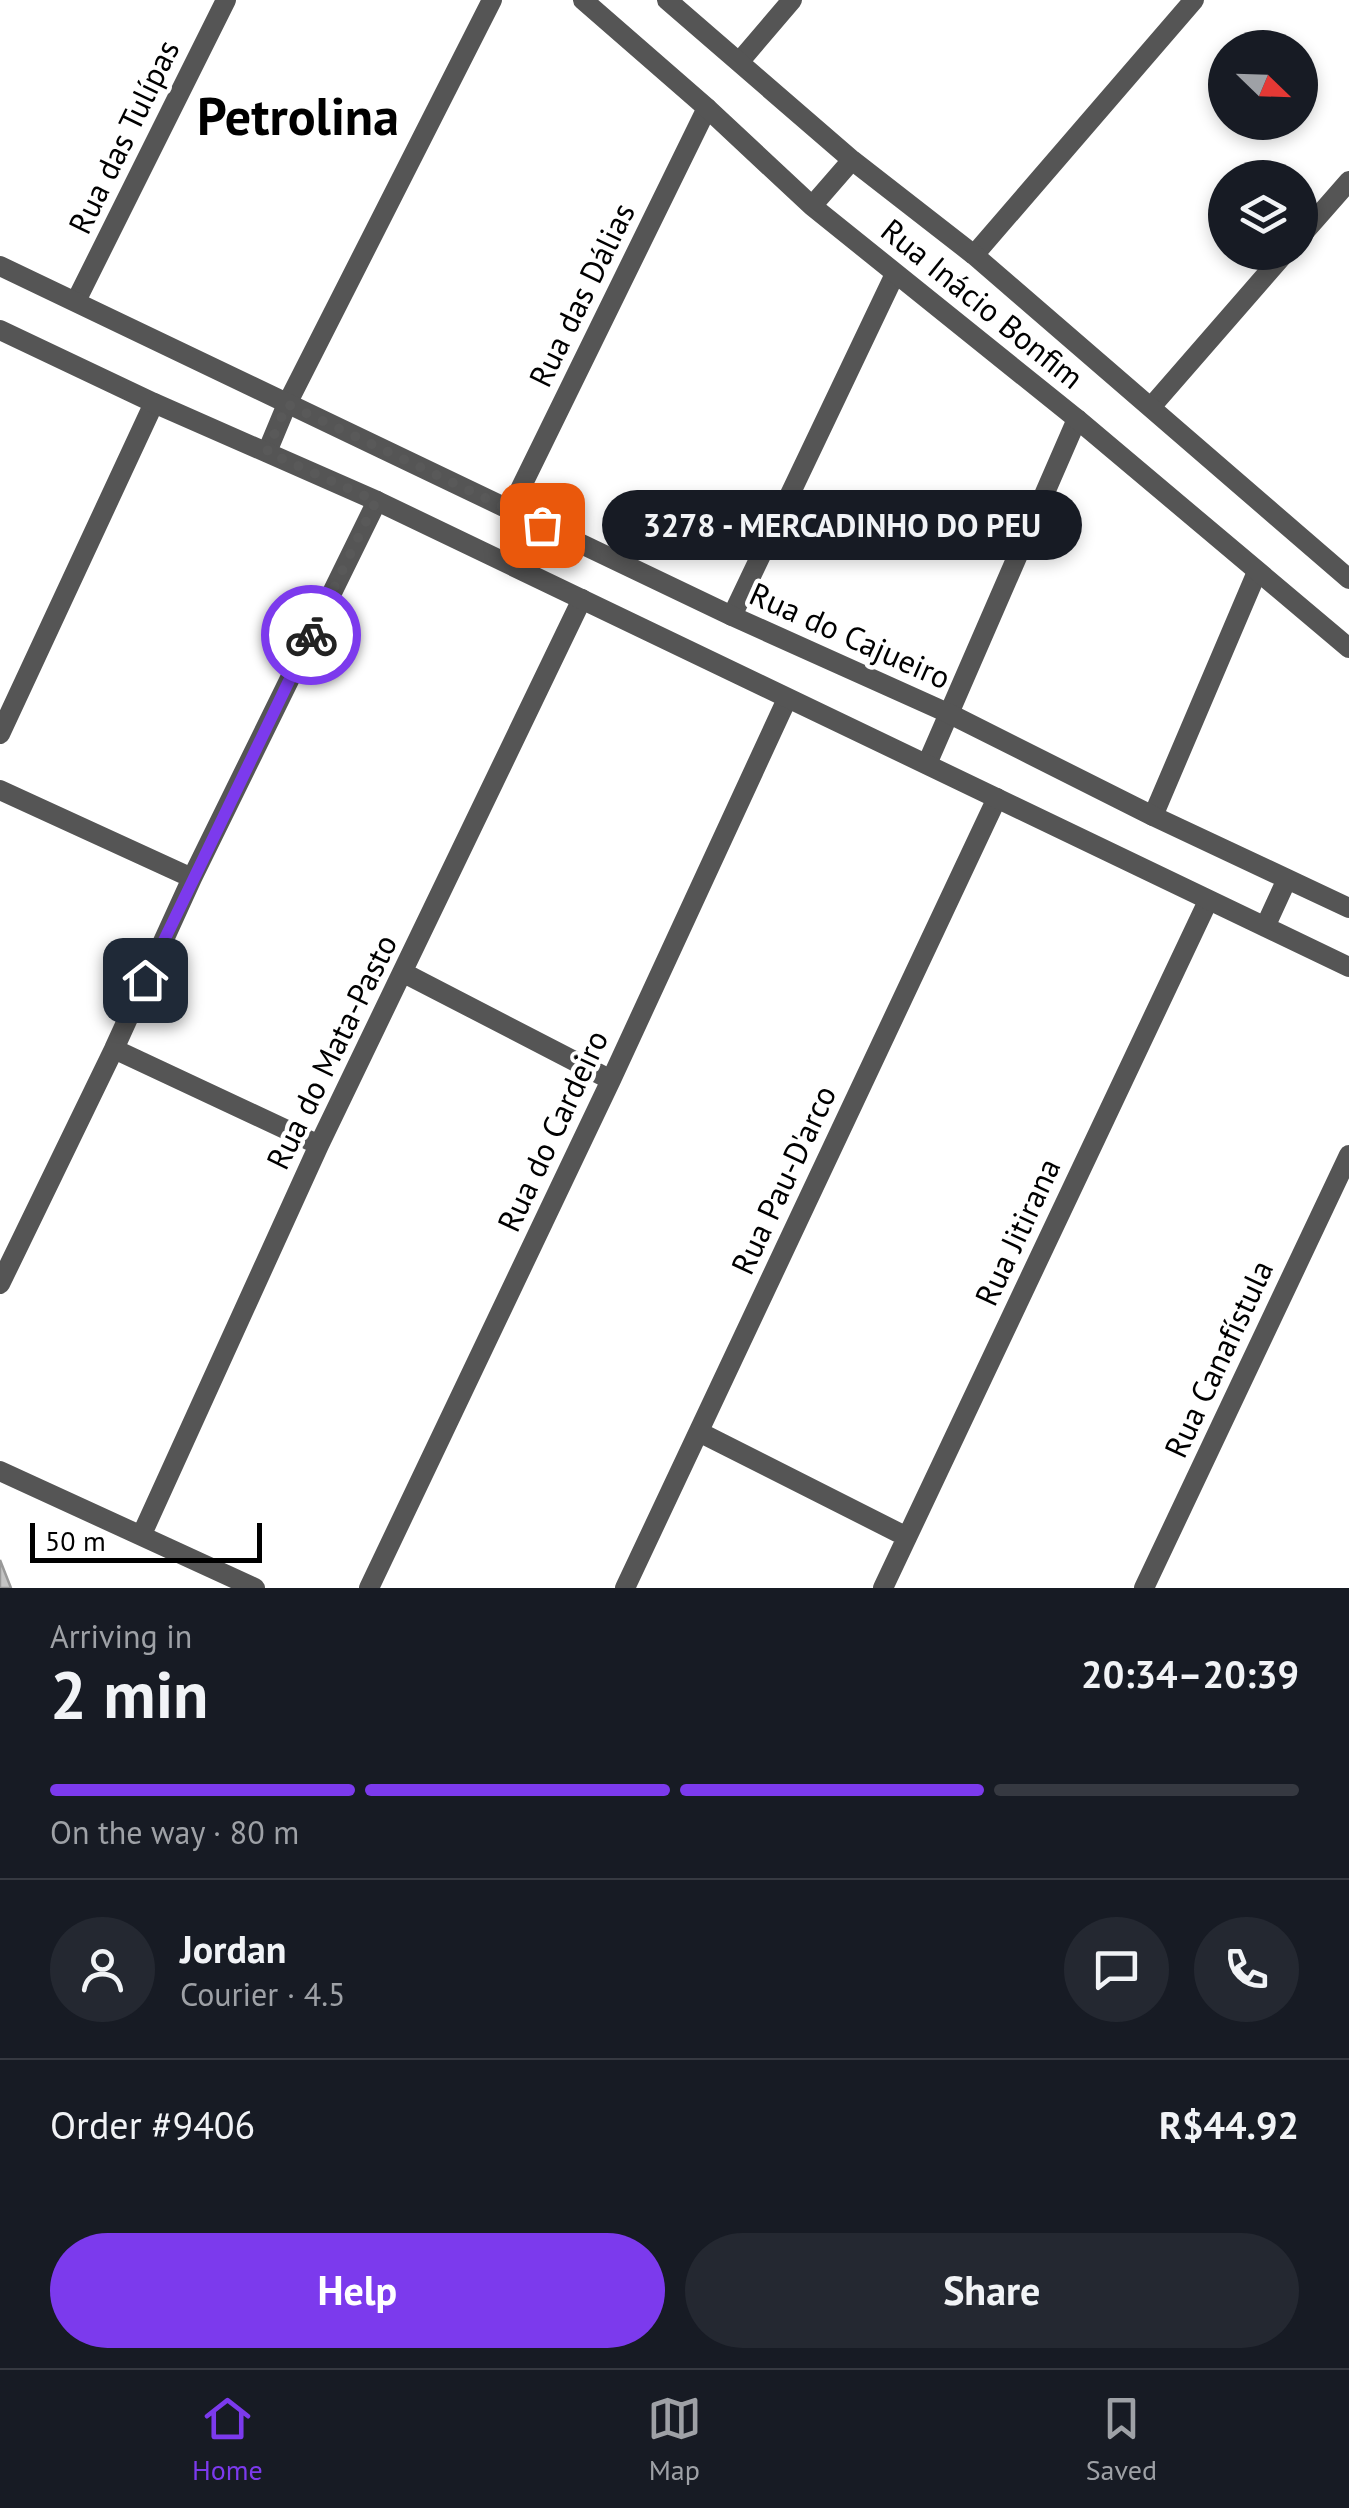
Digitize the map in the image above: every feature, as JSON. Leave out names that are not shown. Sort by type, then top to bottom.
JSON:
[{"type":"street","name":"Rua das Tulípas","points":[[76,301],[226,0]]},
{"type":"street","points":[[267,452],[287,404],[492,0]]},
{"type":"street","name":"Rua Inácio Bonfim","points":[[583,0],[812,206],[1077,419],[1349,648]]},
{"type":"street","name":"Rua Inácio Bonfim","points":[[667,0],[852,160],[974,255],[1349,579]]},
{"type":"street","points":[[740,62],[792,0]]},
{"type":"street","points":[[974,255],[1194,0]]},
{"type":"street","name":"Rua das Dálias","points":[[510,510],[707,108]]},
{"type":"street","points":[[812,206],[852,160]]},
{"type":"street","points":[[1318,216],[1349,181]]},
{"type":"street","name":"Rua do Cajueiro","points":[[0,266],[732,616],[950,714],[1349,908]]},
{"type":"street","points":[[1151,407],[1270,270]]},
{"type":"street","points":[[732,616],[895,274]]},
{"type":"street","points":[[0,330],[154,404],[376,501],[1349,967]]},
{"type":"street","points":[[0,734],[154,404]]},
{"type":"street","points":[[926,764],[1077,419]]},
{"type":"street","points":[[0,1284],[376,501]]},
{"type":"street","points":[[1154,816],[1257,572]]},
{"type":"street","name":"Rua do Mata-Pasto","points":[[142,1534],[319,1145],[582,599]]},
{"type":"street","name":"Rua do Cardeiro","points":[[369,1588],[787,699]]},
{"type":"street","points":[[0,790],[192,878]]},
{"type":"street","name":"Rua Pau-D'arco","points":[[625,1588],[997,798]]},
{"type":"street","points":[[1265,927],[1287,879]]},
{"type":"street","name":"Rua Jitirana","points":[[883,1588],[1208,901]]},
{"type":"street","points":[[404,973],[611,1080]]},
{"type":"street","points":[[114,1049],[319,1145]]},
{"type":"street","name":"Rua Canafístula","points":[[1144,1588],[1349,1155]]},
{"type":"street","points":[[698,1432],[907,1537]]},
{"type":"street","points":[[0,1471],[255,1588]]},
{"type":"building","points":[[0,1560],[11,1588],[0,1588]]},
{"type":"way so far","points":[[311,635],[376,501],[267,452],[287,404],[542,525]]},
{"type":"place","name":"3278 - MERCADINHO DO PEU","points":[[542,525]]},
{"type":"district","name":"Petrolina","points":[[298,117]]},
{"type":"route","points":[[145,980],[311,635]]}]
